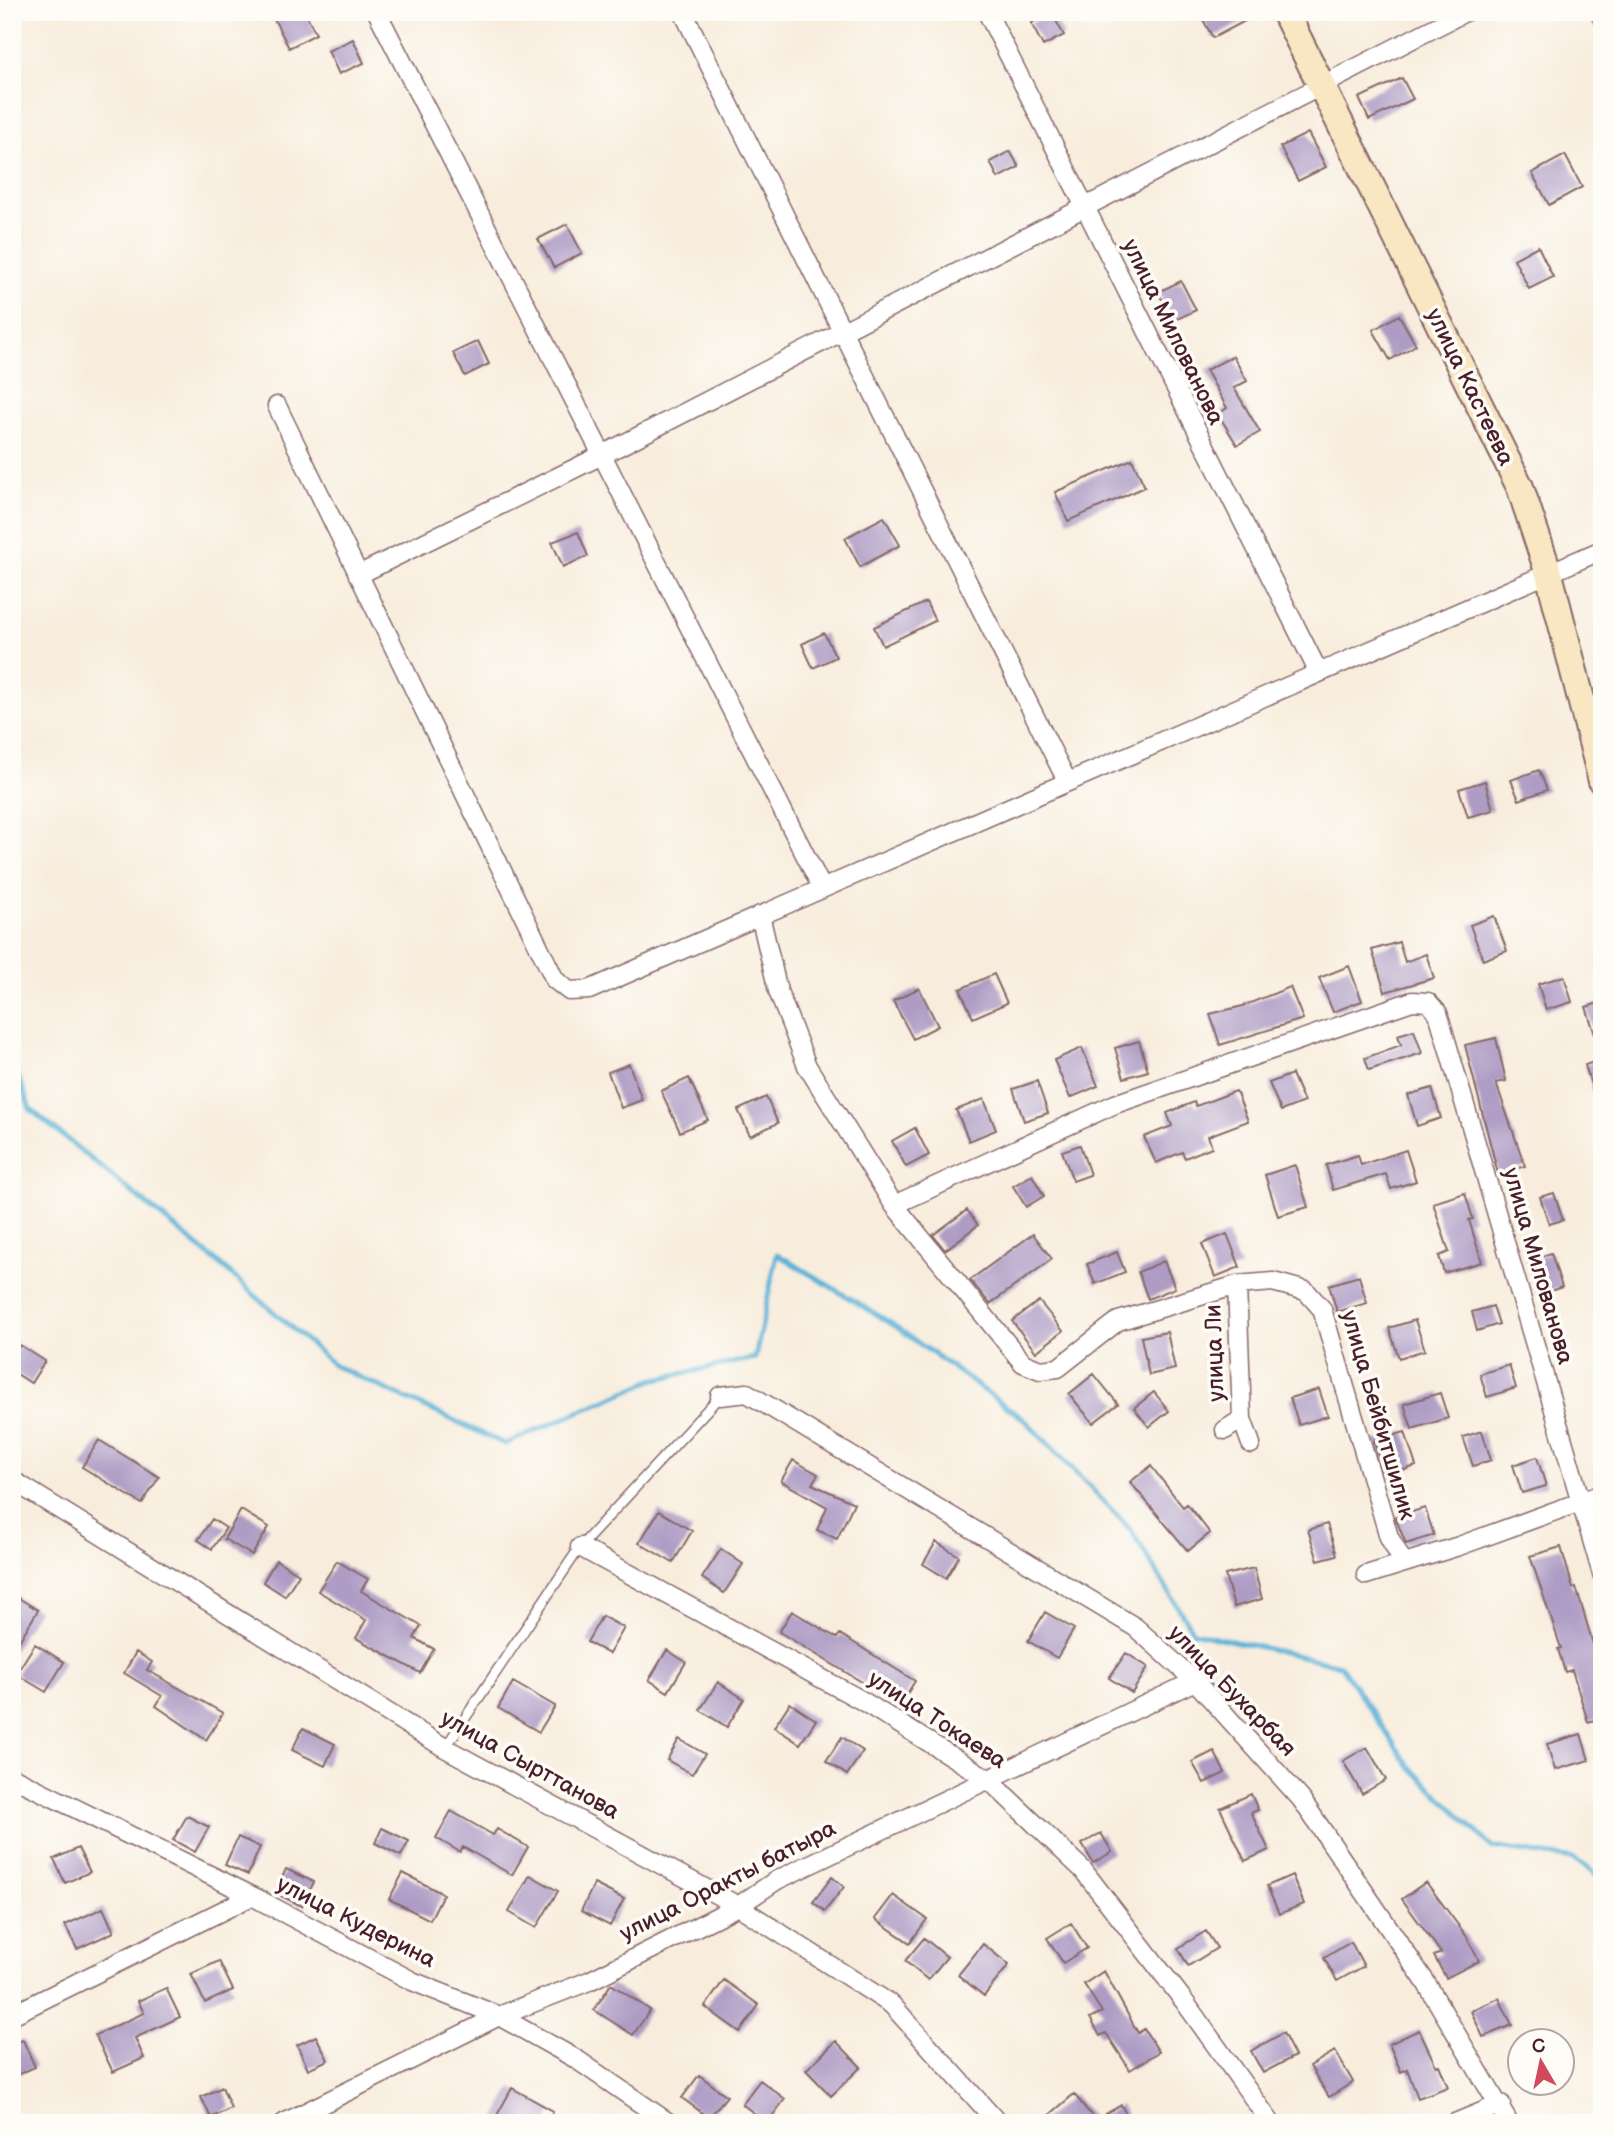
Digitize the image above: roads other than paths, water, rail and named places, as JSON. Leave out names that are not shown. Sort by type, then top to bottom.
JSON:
[{"type":"street","points":[[377,12],[822,888]]},
{"type":"street","points":[[682,12],[1067,781]]},
{"type":"street","name":"улица Милованова","points":[[987,12],[1318,671]]},
{"type":"street","name":"улица Кастеева","points":[[1284,12],[1520,487],[1549,574],[1602,781]]},
{"type":"street","points":[[358,575],[602,455],[1465,12]]},
{"type":"street","points":[[1599,12],[1602,18]]},
{"type":"street","points":[[277,406],[555,980],[569,991],[589,990],[1318,671],[1602,550]]},
{"type":"street","name":"улица Бейбитшилик","points":[[760,915],[778,991],[807,1066],[894,1205],[1023,1363],[1040,1370],[1058,1368],[1118,1321],[1237,1285],[1273,1282],[1306,1291],[1322,1309],[1389,1537],[1403,1562]]},
{"type":"street","name":"улица Милованова","points":[[894,1205],[1141,1095],[1412,1001],[1428,1002],[1438,1013],[1602,1574]]},
{"type":"street","name":"улица Ли","points":[[1237,1285],[1242,1419],[1251,1444]]},
{"type":"street","name":"улица Бухарбая","points":[[720,1396],[747,1393],[1028,1560],[1135,1627],[1195,1681],[1301,1799],[1425,1981],[1501,2104],[1509,2123]]},
{"type":"street","name":"улица Ли","points":[[1225,1430],[1242,1419]]},
{"type":"street","name":"улица Сырттанова","points":[[12,1480],[445,1748],[738,1906],[892,2005],[998,2123]]},
{"type":"street","points":[[1366,1575],[1459,1546],[1602,1494]]},
{"type":"street","name":"улица Токаева","points":[[580,1547],[862,1700],[988,1779],[1083,1870],[1184,2001],[1270,2123]]},
{"type":"street","name":"улица Оракты батыра","points":[[284,2123],[499,2016],[589,1981],[738,1906],[777,1880],[1195,1681]]},
{"type":"street","name":"улица Кудерина","points":[[12,1777],[252,1896],[412,1981],[499,2016],[576,2059],[668,2123]]},
{"type":"street","points":[[12,2015],[252,1896]]},
{"type":"street","points":[[1455,2123],[1501,2104]]},
{"type":"lane","points":[[445,1748],[580,1547],[720,1396]]},
{"type":"waterway","points":[[12,1059],[30,1109],[216,1261],[335,1366],[505,1444],[652,1380],[755,1358],[777,1254],[892,1324],[1025,1420],[1131,1530],[1193,1632],[1340,1665],[1409,1766],[1492,1847],[1574,1859],[1602,1879]]}]
